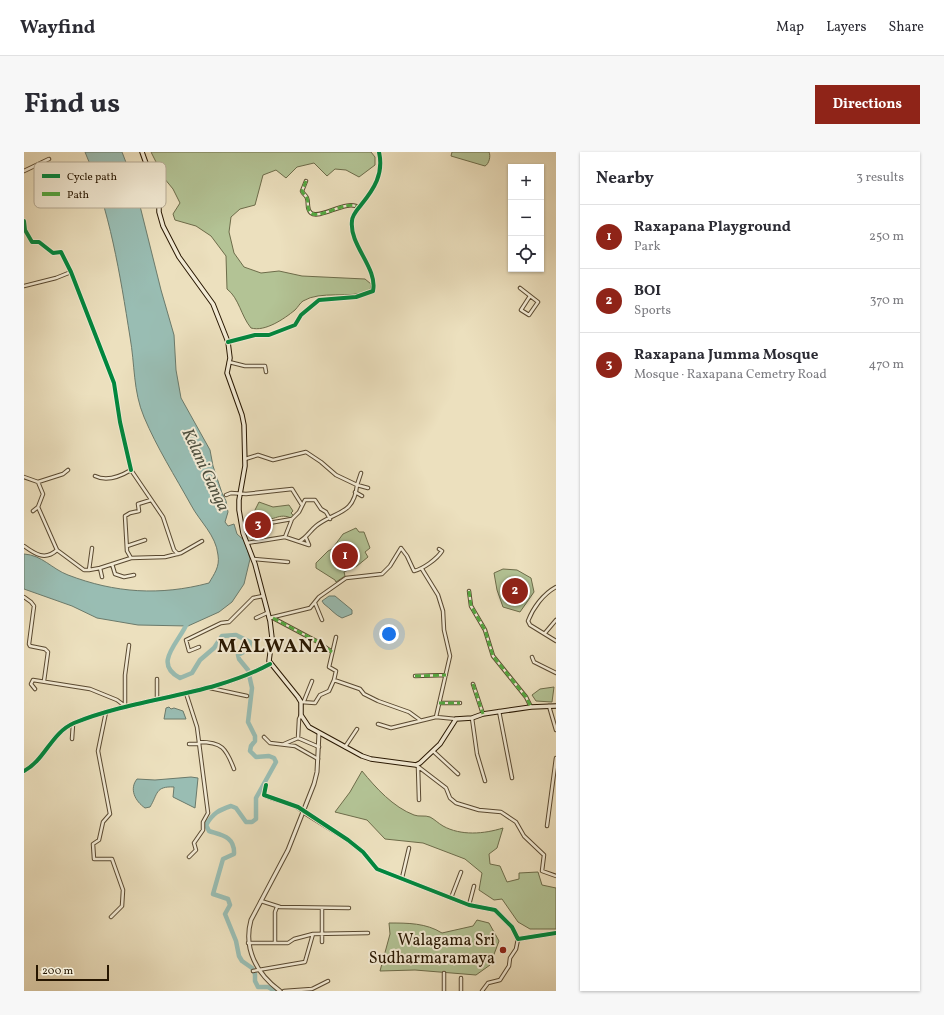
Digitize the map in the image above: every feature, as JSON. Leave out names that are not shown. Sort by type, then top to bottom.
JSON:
[{"type":"main road","points":[[142,152],[146,162]]},
{"type":"main road","points":[[159,208],[163,226],[179,257],[215,309],[228,342],[229,362],[227,375],[244,421],[245,459],[239,510],[243,533],[253,560],[267,613],[271,618],[272,638],[269,656],[270,664],[303,702],[301,715],[309,727],[345,747],[371,759],[417,766],[433,751],[456,719],[472,718],[483,714],[531,707],[556,706]]},
{"type":"street","points":[[228,342],[255,335],[269,335],[294,325],[301,315],[319,300],[356,297],[373,291],[374,286],[372,278],[351,230],[352,218],[372,192],[377,182],[381,165],[379,152]]},
{"type":"street","points":[[43,162],[49,159]]},
{"type":"street","points":[[24,171],[34,166]]},
{"type":"street","points":[[306,181],[302,191],[307,197],[308,210],[312,214],[316,215],[332,209],[352,206],[359,208]]},
{"type":"street","points":[[24,221],[25,230],[32,242],[39,242],[53,253],[60,252],[71,272],[114,383],[120,422],[131,470],[163,517],[174,550],[178,554]]},
{"type":"street","points":[[24,286],[56,278],[71,272]]},
{"type":"street","points":[[520,288],[538,302],[529,315],[521,310],[530,296]]},
{"type":"street","points":[[229,362],[245,366],[265,366],[266,372]]},
{"type":"street","points":[[245,459],[258,455],[273,460],[306,452],[336,475],[357,485],[368,488]]},
{"type":"street","points":[[24,477],[38,482],[63,474],[68,470]]},
{"type":"street","points":[[95,476],[100,479],[119,477],[131,470]]},
{"type":"street","points":[[300,541],[306,538],[316,526],[342,513],[348,507],[356,492],[361,473]]},
{"type":"street","points":[[33,511],[38,507],[43,494],[38,482]]},
{"type":"street","points":[[226,496],[231,493],[240,494],[270,490],[278,492],[292,488],[302,504]]},
{"type":"street","points":[[356,492],[362,496]]},
{"type":"street","points":[[131,558],[127,546],[125,516],[130,512],[139,511],[138,504],[151,500]]},
{"type":"street","points":[[285,537],[292,519],[299,512],[305,500],[315,500],[330,519]]},
{"type":"street","points":[[38,507],[57,550],[84,570],[100,568],[131,558],[153,558],[178,554],[202,541]]},
{"type":"street","points":[[259,520],[269,522],[292,519]]},
{"type":"street","points":[[247,543],[285,537],[309,544],[306,538]]},
{"type":"street","points":[[127,546],[144,540]]},
{"type":"street","points":[[24,546],[33,553],[44,556],[53,554],[57,550]]},
{"type":"street","points":[[89,570],[92,548]]},
{"type":"street","points":[[271,618],[304,611],[315,603],[319,597],[346,578],[362,577],[385,572],[401,548],[407,556],[413,570],[416,571],[440,554],[442,551],[439,548]]},
{"type":"street","points":[[253,560],[288,562]]},
{"type":"street","points":[[112,564],[116,574],[124,577],[134,575]]},
{"type":"street","points":[[100,568],[102,577]]},
{"type":"street","points":[[422,568],[438,595],[443,610],[444,630],[450,656],[436,716]]},
{"type":"street","points":[[556,587],[546,593],[528,621],[530,625],[556,641]]},
{"type":"street","points":[[469,591],[471,606],[485,630],[493,656],[526,697],[531,707]]},
{"type":"street","points":[[199,647],[189,651],[186,640],[221,624],[229,622],[253,598],[263,596]]},
{"type":"street","points":[[24,598],[31,602],[34,606],[29,644],[30,646],[45,649],[48,652],[44,681]]},
{"type":"street","points":[[315,603],[322,620]]},
{"type":"street","points":[[256,618],[267,613]]},
{"type":"street","points":[[271,618],[318,642],[332,652]]},
{"type":"street","points":[[545,633],[556,620]]},
{"type":"street","points":[[312,681],[303,702],[315,703],[320,695],[329,691],[336,671],[329,667],[336,637]]},
{"type":"street","points":[[125,706],[125,675],[129,646]]},
{"type":"street","points":[[532,657],[534,662],[556,673]]},
{"type":"street","points":[[24,771],[32,767],[56,736],[73,724],[125,706],[210,688],[270,664]]},
{"type":"street","points":[[415,676],[446,675]]},
{"type":"street","points":[[157,679],[157,699]]},
{"type":"street","points":[[334,680],[357,688],[378,701],[409,712],[420,720]]},
{"type":"street","points":[[35,689],[31,684],[31,681],[44,681],[90,689],[117,700],[125,706]]},
{"type":"street","points":[[473,684],[483,714]]},
{"type":"street","points":[[210,688],[247,696]]},
{"type":"street","points":[[186,693],[192,709],[199,743],[208,813],[203,822],[202,830],[194,843],[196,850],[189,857]]},
{"type":"street","points":[[439,702],[460,703]]},
{"type":"street","points":[[549,706],[556,730]]},
{"type":"street","points":[[106,712],[98,751],[110,814],[103,822],[99,840],[93,844],[94,859],[112,859],[124,890],[122,906],[112,917]]},
{"type":"street","points":[[499,712],[512,778]]},
{"type":"street","points":[[298,738],[299,719],[301,715]]},
{"type":"street","points":[[378,724],[391,728],[436,716],[456,719]]},
{"type":"street","points":[[472,718],[477,754],[484,781]]},
{"type":"street","points":[[72,739],[73,724]]},
{"type":"street","points":[[345,747],[357,729]]},
{"type":"street","points":[[280,991],[258,970],[248,943],[251,920],[288,850],[314,784],[318,759],[319,733]]},
{"type":"street","points":[[264,737],[270,743],[294,746],[318,759]]},
{"type":"street","points":[[283,744],[298,738],[319,747]]},
{"type":"street","points":[[189,744],[219,744],[225,750],[234,769]]},
{"type":"street","points":[[433,751],[458,774]]},
{"type":"street","points":[[547,826],[556,758]]},
{"type":"street","points":[[417,766],[419,800]]},
{"type":"street","points":[[417,766],[446,788],[450,798],[456,803],[479,810],[502,812],[516,822],[524,836],[544,855],[542,871],[556,876]]},
{"type":"street","points":[[266,785],[264,795],[285,801],[298,807],[303,812],[352,843],[376,869],[402,878],[469,906],[492,909],[500,913],[512,927],[518,939],[505,974],[500,980],[488,983],[482,991]]},
{"type":"street","points":[[402,878],[409,848]]},
{"type":"street","points":[[451,898],[462,872]]},
{"type":"street","points":[[469,906],[474,886]]},
{"type":"street","points":[[260,901],[277,907],[349,908]]},
{"type":"street","points":[[275,942],[275,912],[277,907]]},
{"type":"street","points":[[322,908],[322,942]]},
{"type":"street","points":[[248,943],[288,943],[294,939],[322,933],[368,933]]},
{"type":"street","points":[[518,939],[556,933]]},
{"type":"street","points":[[253,971],[305,962],[313,934]]},
{"type":"street","points":[[444,973],[445,991]]},
{"type":"street","points":[[461,978],[461,991]]},
{"type":"street","points":[[284,991],[312,989],[328,981]]},
{"type":"green space","points":[[151,152],[371,152],[375,157],[375,165],[359,177],[346,170],[335,169],[327,176],[314,163],[297,167],[286,178],[276,170],[263,175],[255,205],[240,209],[231,217],[229,232],[234,253],[244,267],[261,273],[279,271],[302,276],[365,279],[371,284],[370,291],[310,298],[303,301],[295,310],[274,324],[262,328],[251,328],[234,297],[227,289],[226,256],[211,236],[196,226],[175,220],[173,214],[180,203],[173,189],[166,180],[166,162],[156,162]]},
{"type":"green space","points":[[452,152],[489,152],[490,158],[488,164],[485,166],[451,156]]},
{"type":"green space","points":[[259,502],[273,507],[289,505],[293,511],[291,513],[294,516],[291,518],[281,516],[269,519],[259,518],[253,514]]},
{"type":"green space","points":[[356,528],[359,532],[364,532],[370,548],[365,552],[368,557],[357,566],[344,572],[345,576],[336,582],[316,568],[316,563],[332,549],[343,534]]},
{"type":"green space","points":[[503,569],[517,570],[531,578],[534,592],[520,612],[503,607],[497,590],[494,573]]},
{"type":"green space","points":[[554,687],[552,702],[536,701],[532,695],[540,689]]},
{"type":"green space","points":[[362,771],[379,790],[406,812],[418,816],[430,817],[443,826],[465,833],[488,832],[503,828],[497,848],[489,854],[490,864],[500,866],[507,882],[519,879],[519,873],[538,872],[542,885],[556,888],[556,929],[530,929],[518,922],[502,899],[494,900],[479,890],[482,873],[465,859],[423,843],[385,839],[367,820],[335,812],[350,792]]},
{"type":"green space","points":[[477,920],[489,923],[499,941],[490,965],[476,975],[415,970],[380,971],[390,934],[389,923],[423,925],[442,933],[473,926]]},
{"type":"water","points":[[85,152],[122,152],[126,162],[89,162]]},
{"type":"water","name":"Kelani Ganga","points":[[104,208],[140,208],[174,335],[176,370],[181,398],[210,450],[213,466],[226,501],[228,512],[225,522],[228,526],[234,524],[237,534],[245,541],[250,559],[244,584],[232,602],[219,612],[188,626],[138,625],[97,618],[72,606],[24,589],[24,554],[36,557],[68,575],[86,581],[103,586],[138,591],[173,590],[209,583],[218,563],[217,548],[211,535],[166,462],[140,407],[136,388],[132,347],[118,266]]},
{"type":"water","points":[[329,596],[335,596],[352,610],[352,614],[342,618],[337,615],[322,601]]},
{"type":"water","points":[[169,707],[171,709],[174,708],[183,711],[186,719],[164,719],[166,708]]},
{"type":"water","points":[[191,777],[198,778],[195,808],[173,797],[174,787],[160,789],[150,807],[145,808],[138,802],[134,795],[133,787],[137,779],[155,780]]},
{"type":"waterway","points":[[188,621],[170,651],[168,659],[168,666],[172,672],[180,678],[192,673],[200,660],[214,648],[222,636],[236,635],[250,642],[249,649],[238,655],[239,659],[248,670],[252,688],[248,722],[255,736],[255,741],[251,746],[250,751],[256,757],[269,756],[274,758],[276,762],[256,798],[256,819],[252,822],[246,822],[236,808],[231,806],[217,812],[206,825],[209,831],[222,835],[230,840],[234,848],[234,854],[223,859],[213,894],[228,899],[230,905],[225,914],[236,941],[239,956],[242,961],[252,968],[258,987],[268,987],[275,991]]},
{"type":"marked path","points":[[306,181],[302,191],[307,198],[311,213],[321,214],[348,206],[359,208]]},
{"type":"marked path","points":[[469,591],[471,606],[485,630],[493,656],[526,697],[531,707]]},
{"type":"marked path","points":[[273,618],[318,642],[332,652]]},
{"type":"marked path","points":[[415,676],[446,675]]},
{"type":"marked path","points":[[473,684],[483,714]]},
{"type":"marked path","points":[[439,703],[460,703]]},
{"type":"cycle path","points":[[228,342],[255,335],[269,335],[295,325],[301,315],[319,300],[356,297],[373,291],[371,274],[355,239],[352,230],[352,221],[355,213],[377,181],[380,167],[379,152]]},
{"type":"cycle path","points":[[24,221],[25,230],[32,242],[39,242],[53,253],[61,252],[71,272],[114,383],[120,422],[131,470]]},
{"type":"cycle path","points":[[24,771],[37,760],[59,733],[74,723],[123,707],[222,683],[247,675],[270,664]]},
{"type":"cycle path","points":[[266,785],[264,795],[298,807],[348,840],[363,852],[377,869],[469,905],[495,910],[512,927],[518,939],[556,933]]},
{"type":"place","name":"Raxapana Jumma Mosque","points":[[258,525]]},
{"type":"place","name":"Raxapana Playground","points":[[345,556]]},
{"type":"place","name":"BOI","points":[[515,591]]},
{"type":"place","name":"Walagama Sri Sudharmaramaya","points":[[503,950]]},
{"type":"district","name":"MALWANA","points":[[273,647]]}]
